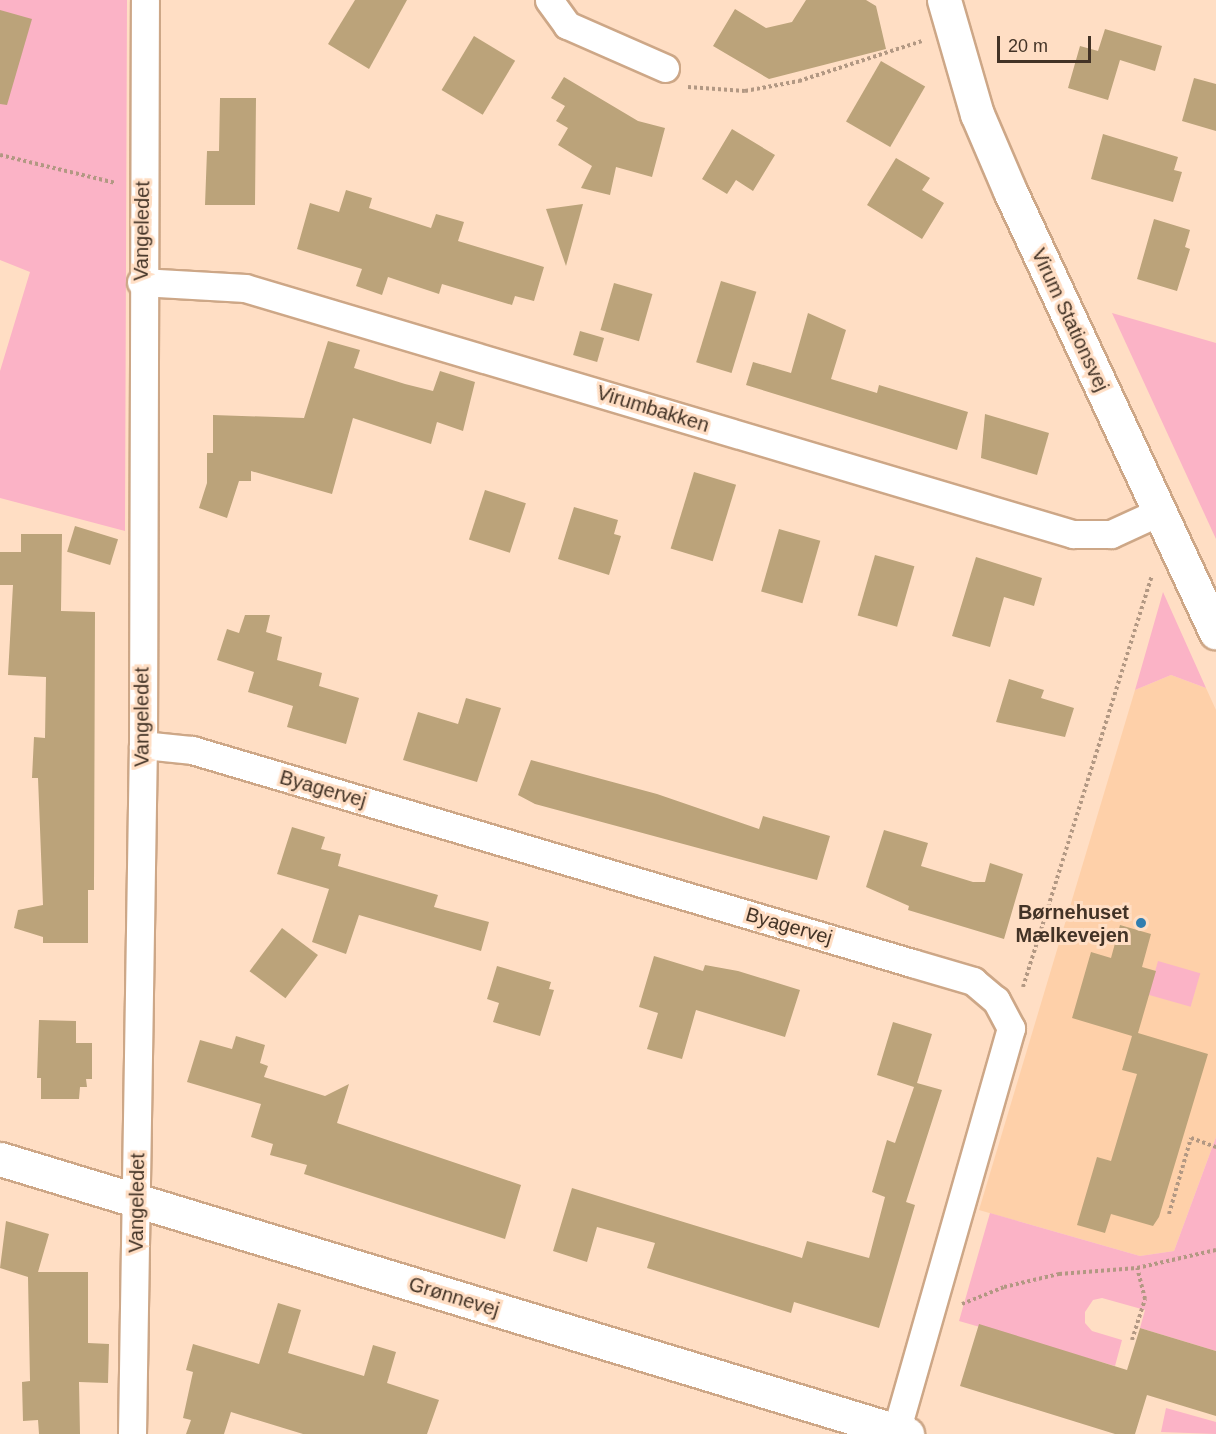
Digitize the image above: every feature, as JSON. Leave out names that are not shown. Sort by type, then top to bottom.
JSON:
[{"type":"street","name":"Vangeledet","points":[[132,1434],[138,1201],[143,745],[141,282],[145,0]]},
{"type":"street","points":[[549,0],[567,25],[665,68]]},
{"type":"street","name":"Virum Stationsvej","points":[[948,16],[977,114],[1010,191],[1216,632]]},
{"type":"street","name":"Virumbakken","points":[[141,282],[245,288],[1073,534],[1111,534],[1160,512]]},
{"type":"street","name":"Byagervej","points":[[143,745],[192,750],[973,981],[996,1000],[1011,1028]]},
{"type":"street","points":[[902,1432],[931,1317],[1011,1028]]},
{"type":"street","name":"Grønnevej","points":[[0,1159],[902,1432]]},
{"type":"path","points":[[665,68],[682,87],[745,91],[799,81],[948,16]]},
{"type":"path","points":[[0,155],[143,189]]},
{"type":"path","points":[[1011,1028],[1154,572],[1176,544]]},
{"type":"path","points":[[1169,1214],[1191,1138],[1216,1147]]},
{"type":"path","points":[[931,1317],[1004,1287],[1059,1274],[1137,1268],[1216,1250]]},
{"type":"path","points":[[1132,1340],[1145,1299],[1137,1268]]},
{"type":"shaded area","points":[[0,0],[127,0],[125,531],[0,498],[0,371],[30,272],[0,260]]},
{"type":"shaded area","points":[[1112,313],[1216,343],[1216,539]]},
{"type":"shaded area","points":[[1163,592],[1206,688],[1171,675],[1135,690]]},
{"type":"shaded area","name":"Børnehuset Mælkevejen","points":[[1171,675],[1206,688],[1216,710],[1216,1137],[1174,1251],[1140,1256],[979,1210],[1135,690]]},
{"type":"shaded area","points":[[1158,961],[1200,973],[1191,1007],[1148,995]]},
{"type":"shaded area","points":[[1216,1137],[1216,1351],[1140,1328],[1145,1310],[1102,1298],[1093,1300],[1085,1312],[1085,1323],[1092,1331],[1122,1340],[1115,1366],[959,1321],[990,1213],[1140,1256],[1174,1251]]},
{"type":"shaded area","points":[[1166,1408],[1216,1422],[1216,1434],[1161,1432]]},
{"type":"building","points":[[355,0],[407,0],[369,69],[328,44]]},
{"type":"building","points":[[806,0],[866,0],[876,6],[886,49],[769,79],[713,46],[735,9],[766,28],[792,22]]},
{"type":"building","points":[[0,10],[32,19],[7,105],[0,104]]},
{"type":"building","points":[[1105,29],[1162,46],[1155,71],[1120,60],[1108,100],[1068,88],[1080,46],[1098,51]]},
{"type":"building","points":[[474,36],[515,61],[483,115],[442,90]]},
{"type":"building","points":[[881,61],[925,87],[890,147],[846,122]]},
{"type":"building","points":[[564,77],[638,121],[665,128],[652,177],[616,167],[610,195],[581,188],[592,166],[558,145],[568,128],[556,121],[565,106],[551,98]]},
{"type":"building","points":[[1194,78],[1216,84],[1216,131],[1182,121]]},
{"type":"building","points":[[220,98],[256,98],[255,205],[205,205],[207,151],[219,151]]},
{"type":"building","points":[[732,129],[775,155],[753,191],[736,180],[727,194],[702,179]]},
{"type":"building","points":[[1103,134],[1178,157],[1174,170],[1182,172],[1173,202],[1091,179]]},
{"type":"building","points":[[896,158],[930,178],[922,190],[944,203],[922,239],[867,205]]},
{"type":"building","points":[[346,190],[372,198],[369,208],[431,228],[436,214],[464,222],[458,241],[544,267],[534,301],[515,296],[512,305],[442,284],[439,294],[388,277],[382,295],[356,286],[362,269],[297,249],[310,203],[339,212]]},
{"type":"building","points":[[583,204],[566,266],[546,209]]},
{"type":"building","points":[[1154,219],[1190,230],[1185,247],[1190,249],[1177,291],[1137,279]]},
{"type":"building","points":[[721,281],[756,292],[732,373],[696,362]]},
{"type":"building","points":[[614,283],[652,294],[639,341],[600,330]]},
{"type":"building","points":[[808,313],[846,330],[831,379],[877,393],[879,385],[968,412],[957,450],[746,385],[753,362],[791,373]]},
{"type":"building","points":[[580,331],[604,338],[597,362],[573,355]]},
{"type":"building","points":[[328,341],[360,350],[354,368],[405,384],[433,391],[440,371],[475,382],[463,431],[437,422],[431,444],[353,418],[332,494],[251,471],[251,481],[239,481],[227,518],[199,508],[207,483],[207,453],[213,453],[213,415],[304,418]]},
{"type":"building","points":[[985,414],[1049,433],[1037,475],[981,458]]},
{"type":"building","points":[[694,472],[736,485],[713,561],[671,549]]},
{"type":"building","points":[[485,490],[526,503],[510,553],[469,539]]},
{"type":"building","points":[[574,507],[618,520],[614,534],[621,536],[609,575],[558,559]]},
{"type":"building","points":[[75,526],[118,539],[110,565],[67,552]]},
{"type":"building","points":[[779,529],[820,541],[802,603],[761,591]]},
{"type":"building","points":[[21,534],[62,534],[61,611],[95,612],[94,890],[88,890],[88,943],[43,943],[43,937],[14,928],[18,910],[43,905],[38,778],[32,778],[34,737],[45,738],[46,677],[8,675],[13,585],[0,585],[0,552],[21,552]]},
{"type":"building","points":[[875,555],[914,566],[897,627],[858,616]]},
{"type":"building","points":[[976,557],[1042,578],[1034,606],[1004,597],[990,647],[952,636]]},
{"type":"building","points":[[245,615],[270,615],[266,632],[282,637],[277,660],[322,673],[319,686],[359,698],[346,744],[287,727],[293,706],[248,692],[254,672],[217,660],[227,629],[239,633]]},
{"type":"building","points":[[1009,679],[1044,690],[1041,698],[1074,708],[1065,737],[996,722]]},
{"type":"building","points":[[466,698],[501,708],[477,782],[403,760],[418,712],[458,724]]},
{"type":"building","points":[[531,760],[657,794],[759,829],[763,816],[830,836],[817,880],[535,804],[518,795]]},
{"type":"building","points":[[292,827],[325,837],[321,849],[341,854],[338,866],[438,895],[434,907],[489,922],[481,951],[359,915],[346,954],[312,942],[329,889],[277,874]]},
{"type":"building","points":[[884,830],[928,843],[921,866],[973,882],[985,882],[990,863],[1023,874],[1004,939],[908,910],[909,906],[866,887]]},
{"type":"building","points":[[1120,925],[1151,934],[1142,967],[1156,971],[1138,1033],[1208,1054],[1159,1217],[1153,1226],[1111,1214],[1105,1233],[1077,1225],[1097,1157],[1111,1161],[1137,1074],[1122,1070],[1132,1036],[1072,1018],[1091,952],[1111,958]]},
{"type":"building","points":[[282,928],[318,955],[285,998],[250,971]]},
{"type":"building","points":[[654,956],[703,971],[705,965],[738,971],[800,990],[785,1037],[696,1010],[682,1059],[647,1049],[658,1013],[639,1007]]},
{"type":"building","points":[[497,966],[551,982],[549,989],[554,990],[540,1036],[493,1022],[499,1003],[487,999]]},
{"type":"building","points":[[39,1020],[76,1021],[76,1043],[92,1043],[92,1079],[86,1079],[87,1087],[80,1087],[79,1099],[41,1099],[41,1078],[37,1078]]},
{"type":"building","points":[[893,1022],[932,1034],[917,1083],[942,1090],[906,1202],[915,1205],[879,1328],[794,1302],[791,1313],[647,1268],[655,1243],[597,1227],[587,1262],[553,1251],[572,1188],[802,1258],[807,1241],[869,1258],[885,1197],[872,1192],[887,1140],[895,1143],[914,1087],[877,1075]]},
{"type":"building","points":[[236,1036],[265,1045],[260,1063],[268,1066],[264,1077],[325,1096],[349,1084],[337,1123],[521,1185],[505,1239],[304,1174],[307,1165],[270,1155],[273,1144],[251,1137],[261,1104],[187,1082],[200,1040],[232,1049]]},
{"type":"building","points":[[6,1221],[49,1234],[38,1272],[88,1272],[88,1343],[109,1344],[108,1383],[79,1382],[80,1434],[39,1434],[38,1420],[23,1421],[22,1382],[30,1381],[28,1277],[0,1268]]},
{"type":"building","points":[[278,1303],[301,1310],[288,1353],[364,1376],[373,1345],[396,1352],[387,1383],[439,1400],[427,1434],[303,1434],[231,1412],[224,1434],[186,1434],[191,1420],[183,1418],[193,1372],[186,1370],[193,1344],[259,1364]]},
{"type":"building","points":[[979,1324],[1127,1370],[1140,1328],[1216,1351],[1216,1416],[1147,1395],[1135,1434],[1115,1434],[960,1386]]},
{"type":"place","name":"Børnehuset Mælkevejen","points":[[1141,923]]}]
